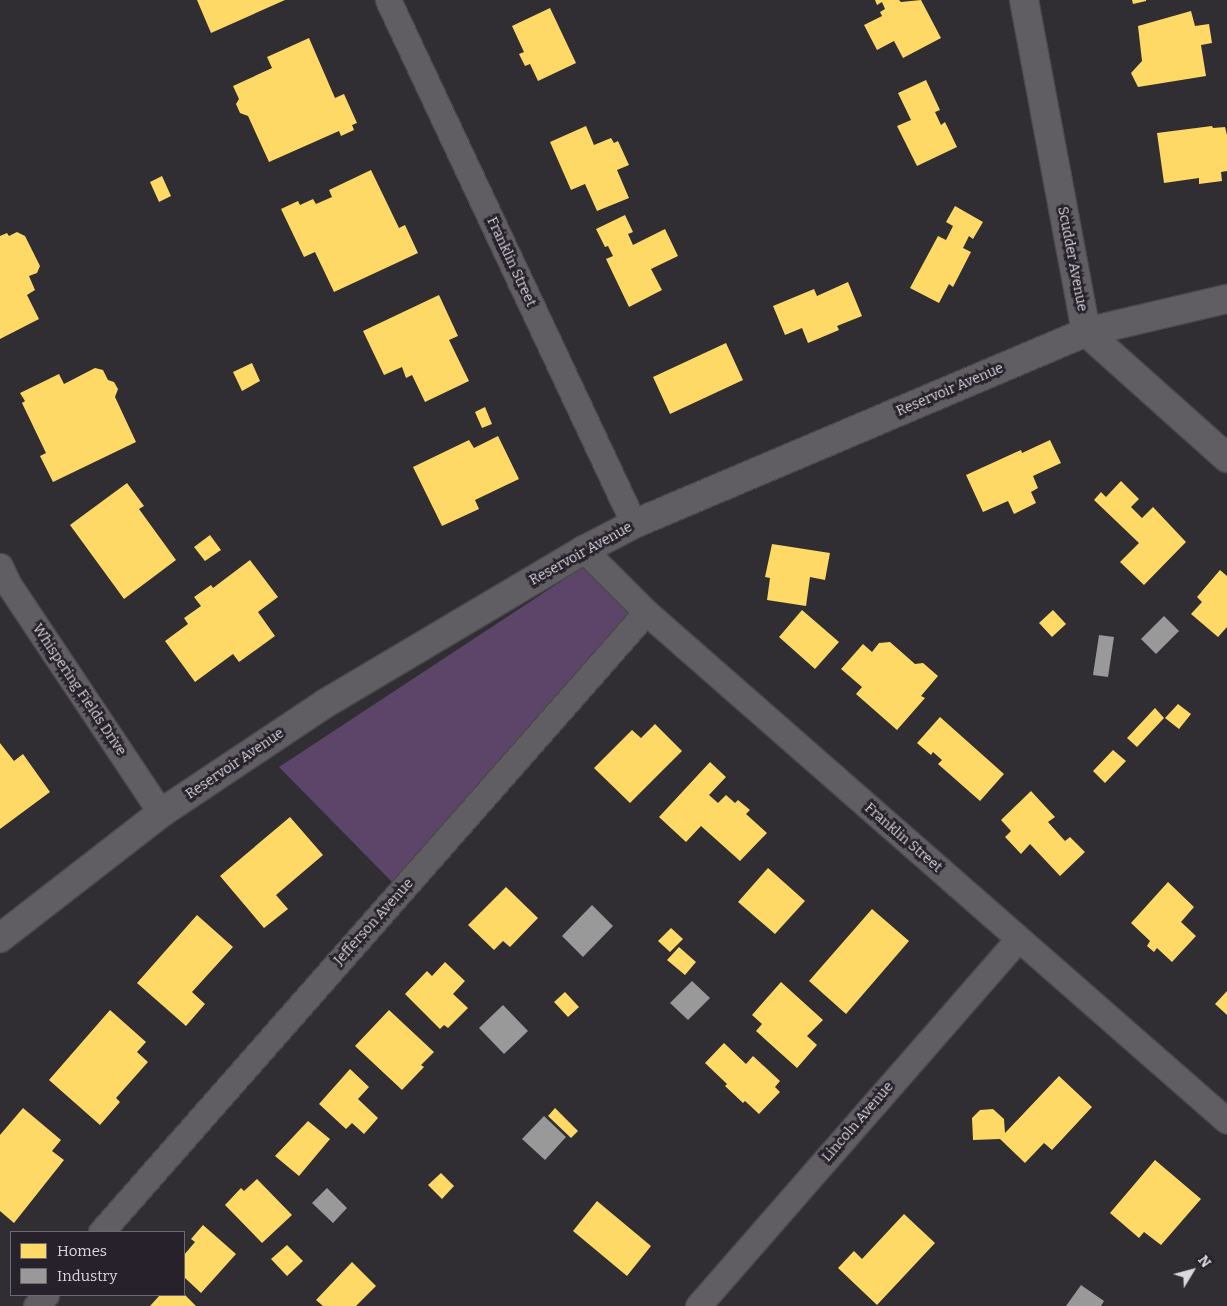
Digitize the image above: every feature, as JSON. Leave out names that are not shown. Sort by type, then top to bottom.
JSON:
[{"type":"main road","name":"Scudder Avenue","points":[[1024,0],[1086,332]]},
{"type":"main road","name":"Reservoir Avenue","points":[[0,938],[161,813],[326,703],[584,550],[634,524],[1086,332],[1227,299]]},
{"type":"main road","points":[[1086,332],[1227,458]]},
{"type":"street","name":"Franklin Street","points":[[388,0],[634,524]]},
{"type":"street","name":"Franklin Street","points":[[584,550],[646,612],[1227,1121]]},
{"type":"street","name":"Whispering Fields Drive","points":[[0,566],[9,585],[161,813]]},
{"type":"street","name":"Jefferson Avenue","points":[[101,1231],[646,612]]},
{"type":"street","name":"Lincoln Avenue","points":[[698,1306],[1018,939]]},
{"type":"street","points":[[36,1306],[45,1296]]},
{"type":"shaded area","points":[[586,565],[631,610],[394,884],[279,767]]},
{"type":"building: Homes","points":[[197,0],[285,0],[211,33]]},
{"type":"building: Homes","points":[[875,0],[899,0],[901,2],[921,0],[941,38],[903,58],[894,41],[877,50],[864,25],[882,16],[880,12],[885,9],[882,2],[877,5]]},
{"type":"building: Homes","points":[[1132,0],[1146,0],[1146,1],[1133,4]]},
{"type":"building: Homes","points":[[550,8],[576,63],[538,81],[530,64],[525,66],[519,54],[524,52],[512,26]]},
{"type":"building: Homes","points":[[1191,11],[1195,26],[1209,24],[1212,43],[1201,45],[1206,76],[1138,87],[1131,73],[1142,61],[1138,26]]},
{"type":"building: Homes","points":[[309,38],[335,98],[344,94],[357,123],[352,125],[354,130],[341,136],[339,131],[269,162],[248,116],[240,113],[236,104],[239,99],[233,86],[272,68],[267,57]]},
{"type":"building: Homes","points":[[926,80],[940,110],[935,112],[941,125],[945,122],[957,147],[917,166],[897,126],[911,120],[898,93]]},
{"type":"building: Homes","points":[[586,126],[594,145],[611,138],[614,143],[618,141],[629,165],[617,170],[629,198],[597,211],[585,184],[571,190],[550,142]]},
{"type":"building: Homes","points":[[1212,126],[1213,128],[1225,127],[1227,135],[1227,171],[1221,172],[1222,181],[1199,184],[1199,178],[1164,183],[1157,133]]},
{"type":"building: Homes","points":[[371,170],[399,228],[405,225],[418,253],[334,292],[315,252],[304,257],[281,209],[298,201],[300,205],[313,199],[316,204],[332,197],[329,190]]},
{"type":"building: Homes","points":[[162,176],[171,196],[159,202],[150,182]]},
{"type":"building: Homes","points":[[955,206],[983,222],[973,239],[969,236],[963,248],[971,252],[953,287],[949,284],[939,303],[910,288],[938,236],[946,240],[953,226],[946,222]]},
{"type":"building: Homes","points":[[625,215],[633,232],[628,234],[633,245],[665,229],[678,256],[651,269],[662,290],[629,307],[606,259],[613,256],[608,246],[605,247],[596,229]]},
{"type":"building: Homes","points":[[17,232],[25,236],[40,266],[37,273],[29,276],[35,290],[27,295],[39,319],[0,339],[0,236],[7,233],[9,236]]},
{"type":"building: Homes","points":[[848,282],[862,316],[837,326],[839,330],[808,343],[802,328],[785,335],[773,306],[814,289],[817,296]]},
{"type":"building: Homes","points":[[439,295],[458,336],[449,340],[469,381],[425,402],[412,375],[406,378],[402,367],[384,375],[363,331]]},
{"type":"building: Homes","points":[[726,343],[743,380],[670,414],[653,377]]},
{"type":"building: Homes","points":[[252,363],[260,381],[242,391],[233,372]]},
{"type":"building: Homes","points":[[95,368],[103,370],[108,380],[114,382],[118,389],[115,397],[136,442],[53,482],[40,456],[46,453],[22,403],[25,401],[20,393],[59,374],[64,384]]},
{"type":"building: Homes","points":[[485,407],[492,424],[482,428],[475,412]]},
{"type":"building: Homes","points":[[498,436],[519,479],[475,500],[479,509],[442,526],[413,467],[469,440],[474,448]]},
{"type":"building: Homes","points":[[1050,440],[1061,463],[1033,476],[1038,488],[1031,492],[1036,503],[1014,514],[1008,501],[983,512],[966,475],[1021,450],[1022,453]]},
{"type":"building: Homes","points":[[1121,481],[1139,499],[1131,507],[1142,518],[1153,507],[1186,542],[1144,585],[1120,562],[1139,543],[1094,500],[1101,492],[1106,497]]},
{"type":"building: Homes","points":[[127,483],[144,506],[139,509],[176,560],[124,599],[70,525]]},
{"type":"building: Homes","points":[[210,535],[221,550],[205,561],[194,547]]},
{"type":"building: Homes","points":[[772,544],[830,553],[825,580],[810,577],[806,606],[767,600],[770,578],[765,577]]},
{"type":"building: Homes","points":[[250,560],[278,597],[258,612],[275,636],[239,662],[233,654],[195,682],[165,641],[188,624],[184,618],[201,606],[194,597],[211,585],[213,588]]},
{"type":"building: Homes","points":[[1220,570],[1227,576],[1227,627],[1218,637],[1191,614],[1202,602],[1197,597]]},
{"type":"building: Homes","points":[[802,610],[839,642],[815,669],[779,637]]},
{"type":"building: Homes","points":[[1053,610],[1066,624],[1052,637],[1039,623]]},
{"type":"building: Homes","points":[[890,642],[915,664],[923,663],[938,676],[921,696],[925,698],[897,730],[856,694],[862,687],[841,669],[863,644],[872,652],[879,643]]},
{"type":"building: Homes","points":[[1178,704],[1191,714],[1179,729],[1165,718]]},
{"type":"building: Homes","points":[[1155,708],[1164,718],[1137,747],[1127,738]]},
{"type":"building: Homes","points":[[940,717],[1004,774],[980,801],[938,764],[942,760],[933,752],[931,755],[917,743]]},
{"type":"building: Homes","points":[[655,724],[682,751],[630,803],[594,768],[632,730],[641,738]]},
{"type":"building: Homes","points":[[0,743],[14,761],[23,754],[50,792],[0,829]]},
{"type":"building: Homes","points":[[1113,750],[1126,761],[1105,783],[1093,771]]},
{"type":"building: Homes","points":[[710,762],[726,777],[709,795],[718,803],[726,795],[735,803],[738,800],[750,810],[746,814],[767,833],[740,861],[701,826],[686,842],[659,817]]},
{"type":"building: Homes","points":[[1031,791],[1055,817],[1048,822],[1065,841],[1070,837],[1085,852],[1060,876],[1030,844],[1021,854],[1005,837],[1011,831],[1001,820]]},
{"type":"building: Homes","points":[[290,817],[323,855],[276,895],[288,909],[264,928],[220,876]]},
{"type":"building: Homes","points":[[768,868],[805,901],[775,934],[738,902]]},
{"type":"building: Homes","points":[[1168,882],[1194,907],[1181,922],[1196,936],[1172,962],[1157,948],[1154,952],[1147,946],[1150,941],[1131,923]]},
{"type":"building: Homes","points":[[506,887],[538,918],[510,947],[503,941],[494,950],[468,925]]},
{"type":"building: Homes","points":[[872,909],[909,941],[846,1014],[809,981]]},
{"type":"building: Homes","points":[[197,915],[233,947],[192,992],[205,1004],[186,1026],[137,983]]},
{"type":"building: Homes","points":[[671,928],[683,939],[670,952],[658,941]]},
{"type":"building: Homes","points":[[679,947],[696,962],[685,975],[667,960]]},
{"type":"building: Homes","points":[[445,962],[465,981],[453,994],[468,1008],[448,1028],[444,1025],[440,1029],[405,994],[427,971],[432,976]]},
{"type":"building: Homes","points":[[781,982],[823,1020],[807,1036],[817,1045],[797,1068],[756,1031],[762,1024],[752,1015]]},
{"type":"building: Homes","points":[[1227,991],[1227,1015],[1215,1004]]},
{"type":"building: Homes","points":[[565,992],[579,1007],[568,1017],[554,1002]]},
{"type":"building: Homes","points":[[110,1010],[146,1042],[137,1052],[148,1062],[116,1098],[120,1102],[100,1125],[49,1080]]},
{"type":"building: Homes","points":[[389,1010],[434,1052],[421,1065],[424,1067],[402,1090],[355,1046]]},
{"type":"building: Homes","points":[[724,1043],[746,1064],[753,1056],[780,1081],[775,1087],[780,1092],[759,1114],[745,1101],[743,1103],[725,1086],[727,1084],[705,1063]]},
{"type":"building: Homes","points":[[350,1069],[369,1087],[358,1099],[378,1118],[364,1134],[352,1123],[346,1129],[319,1104]]},
{"type":"building: Homes","points":[[1059,1076],[1092,1107],[1052,1150],[1044,1143],[1025,1163],[1000,1139],[973,1140],[972,1118],[980,1110],[993,1109],[1004,1119],[1005,1133]]},
{"type":"building: Homes","points":[[23,1108],[61,1140],[52,1151],[64,1160],[14,1223],[0,1211],[0,1135]]},
{"type":"building: Homes","points":[[555,1108],[578,1131],[571,1138],[548,1116]]},
{"type":"building: Homes","points":[[308,1121],[330,1139],[299,1176],[275,1156]]},
{"type":"building: Homes","points":[[1155,1160],[1201,1199],[1161,1245],[1144,1232],[1139,1238],[1110,1213]]},
{"type":"building: Homes","points":[[441,1173],[454,1186],[442,1199],[428,1185]]},
{"type":"building: Homes","points":[[257,1179],[292,1215],[262,1243],[225,1205],[241,1188],[244,1191]]},
{"type":"building: Homes","points":[[597,1201],[651,1246],[627,1276],[573,1231]]},
{"type":"building: Homes","points":[[904,1214],[935,1243],[877,1305],[838,1268],[854,1251],[862,1259]]},
{"type":"building: Homes","points":[[203,1225],[236,1254],[201,1293],[185,1278],[185,1254],[195,1242],[191,1239]]},
{"type":"building: Homes","points":[[287,1245],[303,1261],[287,1276],[271,1259]]},
{"type":"building: Homes","points":[[352,1262],[376,1286],[356,1306],[323,1306],[316,1300]]},
{"type":"building: Homes","points":[[185,1295],[196,1306],[150,1306],[159,1296]]},
{"type":"building: Industry","points":[[1164,616],[1179,631],[1156,654],[1141,639]]},
{"type":"building: Industry","points":[[1099,635],[1114,637],[1108,677],[1093,675]]},
{"type":"building: Industry","points":[[592,905],[613,926],[583,957],[562,936]]},
{"type":"building: Industry","points":[[692,981],[710,998],[688,1020],[670,1003]]},
{"type":"building: Industry","points":[[503,1005],[528,1031],[504,1054],[479,1028]]},
{"type":"building: Industry","points":[[544,1116],[566,1137],[545,1160],[522,1139]]},
{"type":"building: Industry","points":[[327,1188],[347,1208],[333,1223],[312,1203]]},
{"type":"building: Industry","points":[[1081,1285],[1104,1301],[1101,1306],[1066,1306]]}]
